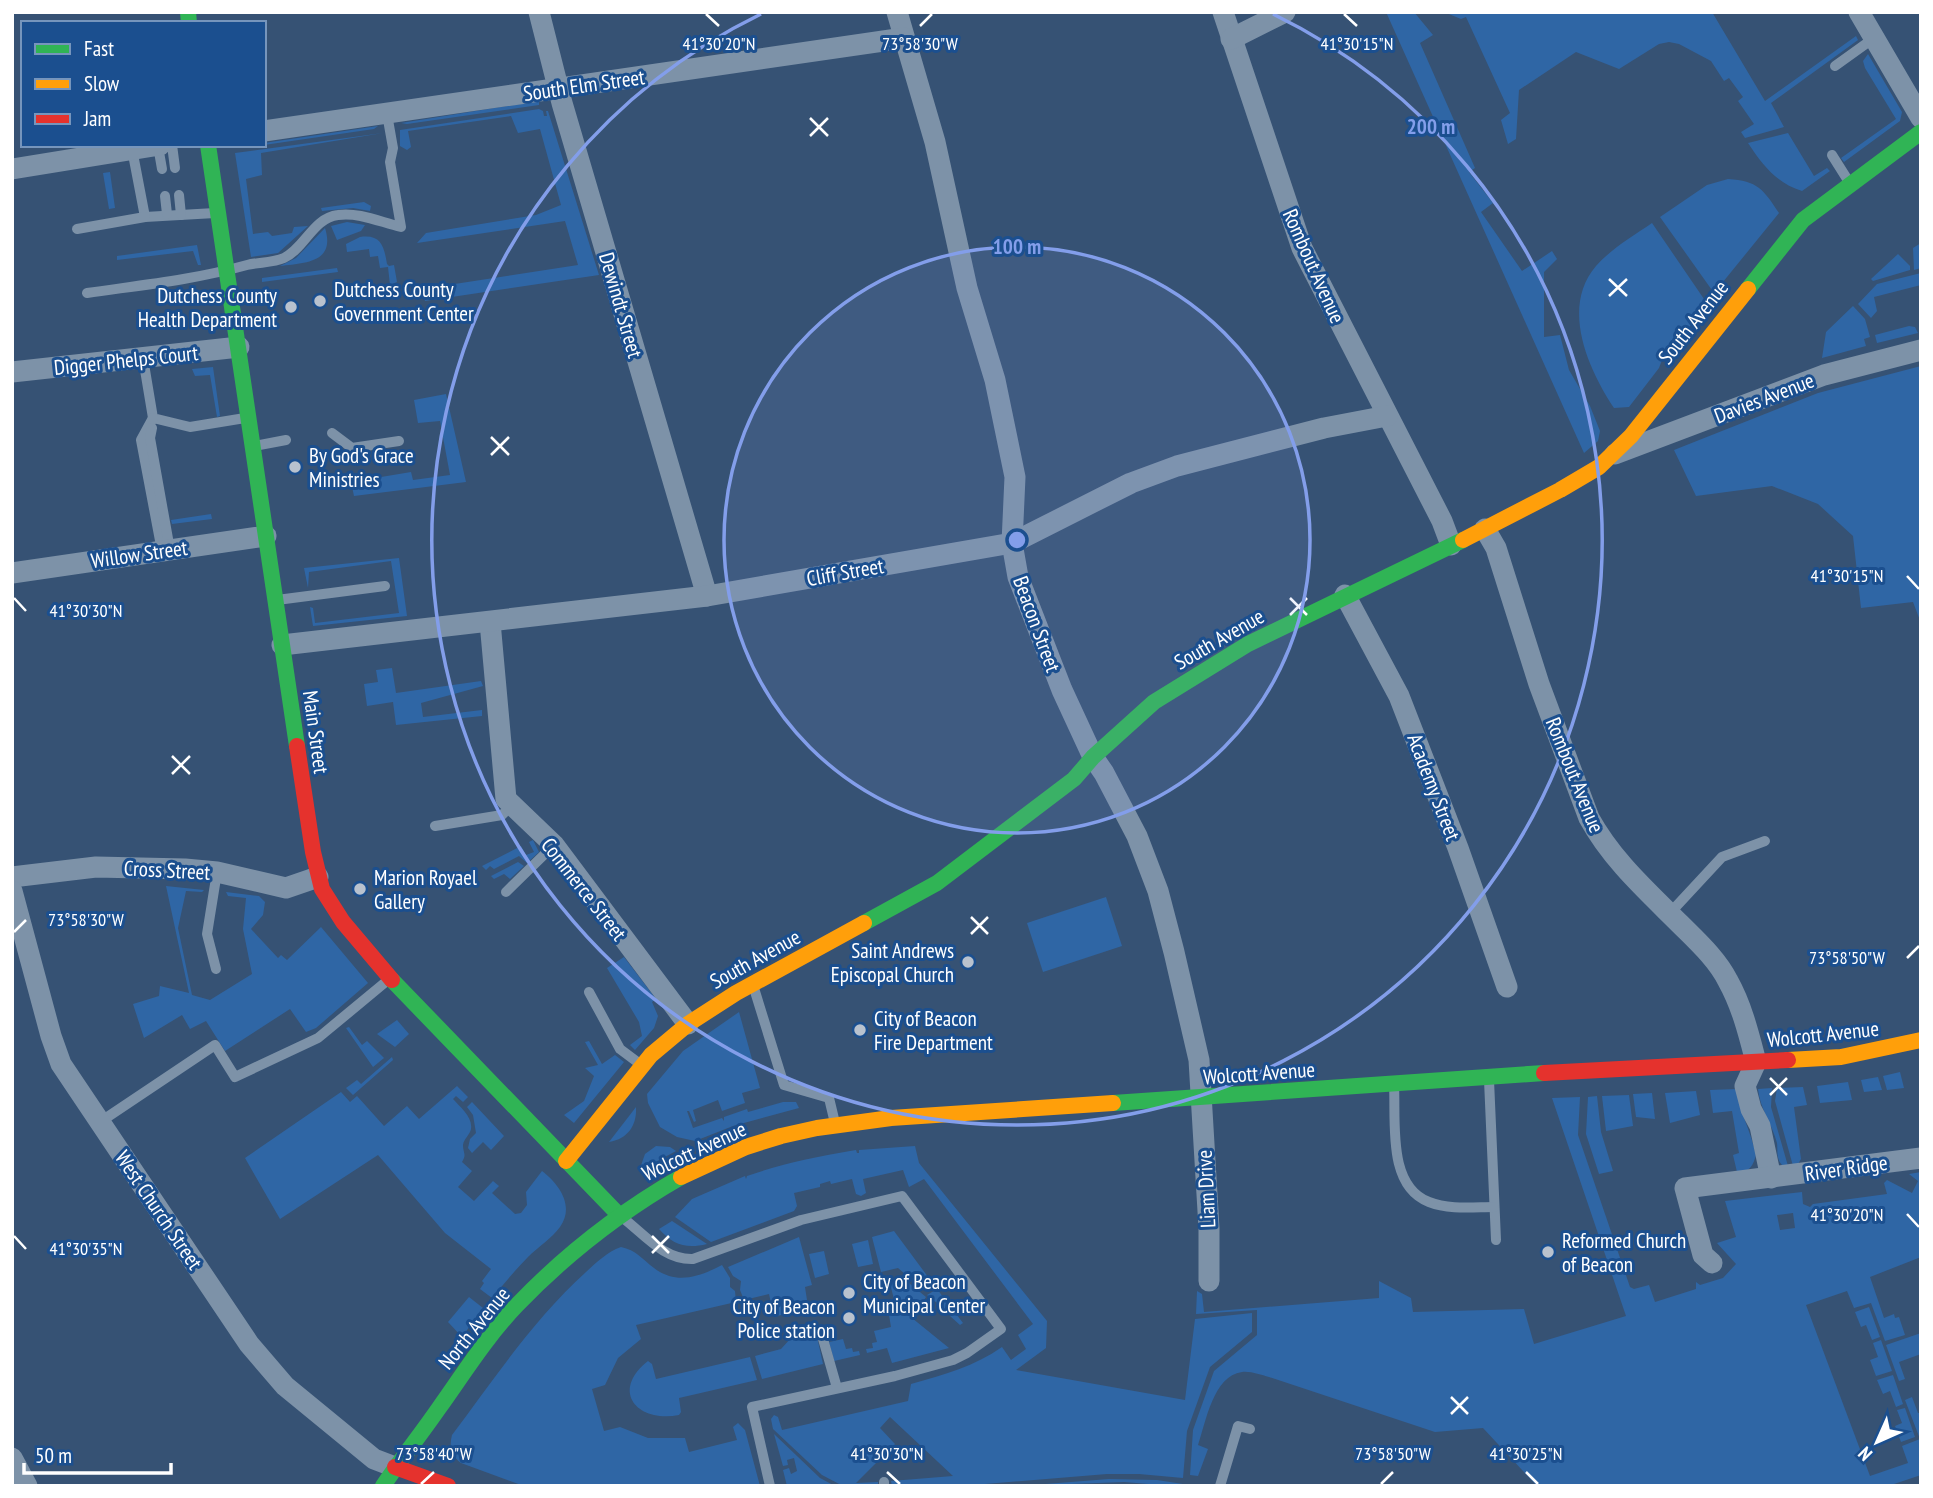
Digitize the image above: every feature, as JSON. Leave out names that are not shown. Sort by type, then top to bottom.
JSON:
[{"type":"main road","name":"South Avenue","points":[[566,1161],[651,1055],[688,1024],[752,985],[937,883],[1074,779],[1093,757],[1154,702],[1248,644],[1485,529],[1589,473],[1631,436],[1803,220],[1921,132]]},
{"type":"main road","name":"Main Street","points":[[208,147],[282,645],[322,889],[343,922],[390,978],[618,1214]]},
{"type":"main road","name":"Wolcott Avenue","points":[[618,1214],[660,1188],[746,1147],[807,1129],[835,1125],[891,1118],[1489,1077],[1841,1057],[1880,1051],[1921,1040]]},
{"type":"main road","name":"North Avenue","points":[[383,1486],[514,1308],[584,1241],[618,1214]]},
{"type":"main road","points":[[396,1467],[447,1486]]},
{"type":"street","name":"Dewindt Street","points":[[539,12],[707,596]]},
{"type":"street","name":"Beacon Street","points":[[897,12],[934,142],[967,288],[995,380],[1015,477],[1012,543],[1018,577],[1062,690],[1093,757],[1137,836],[1158,891],[1199,1060],[1201,1097]]},
{"type":"street","name":"Rombout Avenue","points":[[1223,12],[1302,248],[1442,521],[1451,545]]},
{"type":"street","points":[[1231,39],[1285,12]]},
{"type":"street","points":[[1859,12],[1921,118]]},
{"type":"street","name":"South Elm Street","points":[[266,131],[904,38]]},
{"type":"street","points":[[12,169],[146,147]]},
{"type":"street","name":"Digger Phelps Court","points":[[12,372],[239,347]]},
{"type":"street","name":"Davies Avenue","points":[[1610,456],[1824,375],[1921,350]]},
{"type":"street","name":"Cliff Street","points":[[282,645],[707,596],[1012,543],[1130,483],[1177,466],[1324,428],[1387,416]]},
{"type":"street","name":"Rombout Avenue","points":[[1485,529],[1496,548],[1539,684],[1589,818],[1600,839],[1620,864],[1701,944],[1728,980],[1746,1025],[1756,1062]]},
{"type":"street","name":"Willow Street","points":[[12,573],[266,536]]},
{"type":"street","name":"Academy Street","points":[[1345,595],[1399,696],[1458,848],[1507,987]]},
{"type":"street","points":[[491,622],[506,799],[512,805]]},
{"type":"street","name":"Commerce Street","points":[[512,805],[554,845],[688,1024]]},
{"type":"street","name":"Cross Street","points":[[12,877],[96,867],[185,869],[217,872],[286,888],[318,877]]},
{"type":"street","name":"West Church Street","points":[[12,891],[61,1064],[249,1344],[285,1386],[374,1459],[396,1467]]},
{"type":"street","points":[[1756,1062],[1745,1086],[1751,1109],[1760,1126],[1772,1178]]},
{"type":"street","name":"Liam Drive","points":[[1201,1097],[1209,1228],[1209,1281]]},
{"type":"street","name":"River Ridge","points":[[1712,1263],[1703,1255],[1685,1188],[1921,1158]]},
{"type":"street","points":[[12,1458],[27,1486]]},
{"type":"lane","points":[[1835,66],[1874,38]]},
{"type":"lane","points":[[87,293],[208,276],[287,257],[326,217],[357,214],[401,227],[390,162],[393,148],[387,114]]},
{"type":"lane","points":[[159,147],[162,169]]},
{"type":"lane","points":[[172,147],[175,168]]},
{"type":"lane","points":[[132,149],[145,217]]},
{"type":"lane","points":[[1832,155],[1850,183]]},
{"type":"lane","points":[[178,195],[181,215]]},
{"type":"lane","points":[[165,196],[167,214]]},
{"type":"lane","points":[[77,229],[167,214],[218,213]]},
{"type":"lane","points":[[143,358],[153,418],[150,438],[166,551]]},
{"type":"lane","points":[[153,418],[190,427],[249,418]]},
{"type":"lane","points":[[332,433],[352,448],[400,441]]},
{"type":"lane","points":[[253,446],[286,440]]},
{"type":"lane","points":[[276,601],[385,586]]},
{"type":"lane","points":[[435,826],[502,815],[512,805]]},
{"type":"lane","points":[[1670,914],[1722,857],[1765,841]]},
{"type":"lane","points":[[506,892],[554,845]]},
{"type":"lane","points":[[216,969],[207,934],[217,872]]},
{"type":"lane","points":[[100,1122],[215,1045],[235,1077],[318,1038],[390,978]]},
{"type":"lane","points":[[752,985],[785,1086],[829,1098],[835,1125]]},
{"type":"lane","points":[[589,992],[620,1049],[642,1066]]},
{"type":"lane","points":[[1489,1077],[1496,1240]]},
{"type":"lane","points":[[1394,1085],[1398,1163],[1402,1178],[1413,1192],[1429,1202],[1458,1207],[1494,1207]]},
{"type":"lane","points":[[618,1214],[664,1253],[679,1259],[693,1259],[800,1220],[902,1196],[1001,1329],[960,1357],[895,1376],[752,1406],[770,1486]]},
{"type":"lane","points":[[821,1332],[837,1388]]},
{"type":"lane","points":[[1220,1486],[1238,1426],[1250,1429]]},
{"type":"shaded area","points":[[1386,12],[1414,12],[1433,35],[1420,43],[1475,168],[1469,172],[1493,203],[1481,212],[1522,271],[1552,251],[1557,259],[1544,272],[1544,337],[1560,335],[1569,370],[1590,406],[1600,431],[1598,441],[1584,453]]},
{"type":"shaded area","points":[[1444,12],[1712,12],[1765,101],[1856,36],[1858,40],[1771,103],[1784,127],[1745,138],[1741,132],[1754,124],[1738,101],[1743,97],[1729,78],[1724,81],[1711,61],[1679,44],[1659,44],[1619,69],[1576,52],[1519,90],[1516,139],[1508,144],[1501,120],[1510,113],[1466,17],[1461,19]]},
{"type":"shaded area","points":[[1868,54],[1902,112],[1900,121],[1844,162],[1841,158],[1896,119],[1865,68],[1863,61]]},
{"type":"shaded area","points":[[539,101],[539,105],[401,123]]},
{"type":"shaded area","points":[[539,109],[544,116],[547,116],[548,111],[599,275],[425,301],[422,289],[578,265],[565,221],[417,243],[426,233],[536,215],[561,205],[540,129],[518,133],[511,116],[408,131],[411,147],[407,150],[400,146],[400,130]]},
{"type":"shaded area","points":[[378,126],[374,129],[266,143]]},
{"type":"shaded area","points":[[383,133],[261,153],[262,175],[246,179],[253,234],[268,232],[272,236],[292,233],[294,227],[308,226],[278,253],[251,257],[235,153]]},
{"type":"shaded area","points":[[1788,133],[1814,176],[1827,168],[1830,171],[1802,191],[1777,178],[1748,143]]},
{"type":"shaded area","points":[[110,172],[115,208],[109,209],[103,173]]},
{"type":"shaded area","points":[[1728,179],[1753,184],[1759,188],[1779,213],[1714,293],[1660,217],[1707,185]]},
{"type":"shaded area","points":[[364,202],[371,206],[370,211],[353,208],[322,211],[321,208]]},
{"type":"shaded area","points":[[347,222],[365,225],[361,231],[337,240],[331,226]]},
{"type":"shaded area","points":[[1652,223],[1704,299],[1706,307],[1662,360],[1659,368],[1629,407],[1614,408],[1588,357],[1579,319],[1580,301],[1585,283],[1596,266],[1615,248]]},
{"type":"shaded area","points":[[325,228],[327,240],[322,255],[308,262],[280,266],[296,258]]},
{"type":"shaded area","points":[[360,237],[377,239],[387,264],[394,265],[397,282],[390,285],[388,267],[380,268],[378,256],[370,257],[369,249],[347,252],[346,244]]},
{"type":"shaded area","points":[[1921,243],[1921,268],[1914,270],[1913,248]]},
{"type":"shaded area","points":[[197,245],[201,265],[198,265],[193,251],[117,260],[117,256]]},
{"type":"shaded area","points":[[1898,254],[1910,266],[1910,270],[1873,281],[1871,279]]},
{"type":"shaded area","points":[[337,268],[338,272],[262,282],[262,278]]},
{"type":"shaded area","points":[[1921,273],[1921,285],[1874,297],[1877,311],[1871,318],[1858,304],[1877,284]]},
{"type":"shaded area","points":[[1853,306],[1865,319],[1870,337],[1864,339],[1866,346],[1822,358],[1826,332]]},
{"type":"shaded area","points":[[1909,326],[1915,327],[1918,333],[1877,343],[1875,335]]},
{"type":"shaded area","points":[[1921,366],[1921,623],[1913,602],[1861,608],[1853,536],[1818,504],[1772,486],[1696,496],[1674,450],[1818,393]]},
{"type":"shaded area","points":[[213,367],[220,416],[217,417],[210,375],[195,376],[192,369]]},
{"type":"shaded area","points":[[446,394],[466,482],[354,496],[351,482],[411,472],[413,480],[450,475],[440,421],[418,423],[414,400]]},
{"type":"shaded area","points":[[211,514],[212,519],[172,524],[171,520]]},
{"type":"shaded area","points":[[399,558],[407,616],[313,626],[310,607],[313,608],[315,623],[399,613],[391,561],[309,572],[308,588],[304,568]]},
{"type":"shaded area","points":[[392,668],[396,693],[481,681],[483,686],[421,703],[423,717],[482,710],[482,716],[396,725],[393,702],[367,706],[364,684],[378,682],[376,670]]},
{"type":"shaded area","points":[[533,840],[539,852],[527,863],[519,856],[494,869],[490,866],[486,870],[482,866],[521,846],[526,855],[534,852],[529,842]]},
{"type":"shaded area","points":[[518,862],[524,866],[510,879],[504,874],[494,879],[491,876]]},
{"type":"shaded area","points":[[166,886],[204,890],[186,891],[178,928],[192,995],[210,1000],[252,974],[243,929],[246,898],[228,896],[226,892],[259,896],[265,902],[263,915],[251,929],[278,958],[281,955],[287,960],[321,927],[368,983],[316,1028],[306,1032],[290,1009],[225,1051],[206,1021],[190,1029],[182,1015],[144,1038],[133,1004],[159,996],[160,986],[189,993]]},
{"type":"shaded area","points":[[1106,897],[1122,946],[1043,972],[1027,923]]},
{"type":"shaded area","points":[[624,957],[656,999],[652,1002],[658,1016],[654,1028],[635,1050],[630,1045],[642,1036],[639,1022],[607,968]]},
{"type":"shaded area","points":[[739,1012],[760,1088],[742,1093],[745,1103],[722,1111],[718,1100],[693,1110],[694,1122],[687,1111],[693,1128],[722,1118],[724,1121],[724,1117],[747,1109],[748,1112],[783,1102],[796,1102],[799,1108],[733,1126],[695,1141],[677,1137],[660,1127],[648,1103],[647,1094],[683,1051]]},
{"type":"shaded area","points":[[397,1020],[409,1034],[395,1047],[377,1034]]},
{"type":"shaded area","points":[[349,1027],[362,1045],[367,1041],[384,1058],[373,1067],[346,1028]]},
{"type":"shaded area","points":[[589,1041],[602,1064],[615,1055],[624,1062],[574,1123],[564,1115],[584,1101],[594,1076],[585,1068],[598,1065],[585,1042]]},
{"type":"shaded area","points":[[392,1057],[393,1060],[353,1095],[346,1088],[357,1080],[361,1084]]},
{"type":"shaded area","points":[[1900,1072],[1904,1088],[1887,1090],[1883,1076]]},
{"type":"shaded area","points":[[1878,1077],[1882,1090],[1864,1092],[1861,1080]]},
{"type":"shaded area","points":[[1848,1082],[1852,1100],[1820,1103],[1817,1086]]},
{"type":"shaded area","points":[[457,1086],[468,1097],[463,1102],[456,1096],[453,1099],[470,1120],[471,1129],[464,1143],[465,1155],[462,1162],[472,1171],[458,1187],[474,1201],[493,1181],[499,1186],[492,1193],[515,1214],[521,1213],[527,1205],[526,1192],[542,1171],[554,1182],[565,1203],[566,1211],[560,1227],[523,1262],[492,1298],[480,1289],[484,1283],[482,1281],[491,1269],[445,1233],[378,1155],[280,1219],[245,1158],[341,1092],[350,1102],[357,1096],[384,1126],[407,1106],[419,1119]]},
{"type":"shaded area","points":[[1803,1087],[1807,1105],[1794,1107],[1801,1159],[1797,1166],[1793,1166],[1775,1101],[1777,1088]]},
{"type":"shaded area","points":[[1772,1088],[1771,1107],[1788,1166],[1782,1165],[1779,1160],[1777,1143],[1759,1096],[1758,1089]]},
{"type":"shaded area","points":[[1737,1089],[1756,1155],[1750,1168],[1741,1172],[1737,1172],[1733,1155],[1739,1153],[1732,1111],[1713,1113],[1710,1090]]},
{"type":"shaded area","points":[[1696,1091],[1700,1115],[1670,1123],[1665,1093]]},
{"type":"shaded area","points":[[1652,1093],[1655,1119],[1636,1117],[1633,1094]]},
{"type":"shaded area","points":[[1629,1095],[1633,1126],[1606,1131],[1602,1096]]},
{"type":"shaded area","points":[[1597,1096],[1601,1132],[1613,1171],[1599,1174],[1586,1134],[1588,1097]]},
{"type":"shaded area","points":[[1580,1097],[1578,1135],[1630,1287],[1634,1289],[1649,1285],[1655,1302],[1696,1289],[1696,1282],[1700,1285],[1723,1278],[1736,1264],[1717,1243],[1736,1237],[1725,1201],[1802,1192],[1803,1204],[1810,1207],[1813,1204],[1887,1194],[1884,1183],[1887,1180],[1912,1193],[1918,1181],[1909,1174],[1921,1172],[1921,1257],[1870,1277],[1884,1318],[1894,1314],[1895,1318],[1899,1317],[1905,1335],[1885,1341],[1871,1303],[1854,1308],[1847,1291],[1806,1305],[1870,1476],[1908,1463],[1902,1446],[1920,1439],[1905,1400],[1912,1397],[1918,1413],[1921,1413],[1921,1475],[1888,1486],[1537,1486],[1483,1428],[1435,1432],[1269,1377],[1242,1372],[1232,1375],[1217,1391],[1198,1445],[1208,1449],[1198,1476],[1190,1475],[1193,1430],[1214,1371],[1257,1335],[1257,1310],[1196,1314],[1197,1291],[1202,1294],[1204,1312],[1379,1298],[1379,1281],[1411,1298],[1413,1312],[1524,1309],[1534,1344],[1626,1316],[1552,1098]],"holes":[[[1793,1213],[1795,1228],[1780,1230],[1777,1215]]]},
{"type":"shaded area","points":[[472,1102],[504,1136],[491,1150],[483,1142],[472,1153],[468,1148],[470,1139],[476,1133],[473,1115],[467,1107]]},
{"type":"shaded area","points":[[636,1107],[635,1120],[630,1130],[621,1138],[609,1142]]},
{"type":"shaded area","points":[[656,1146],[670,1147],[676,1151],[639,1171],[645,1154]]},
{"type":"shaded area","points":[[915,1146],[919,1163],[1047,1321],[1046,1348],[1016,1370],[1185,1400],[1195,1319],[1252,1313],[1252,1332],[1210,1367],[1187,1431],[1183,1478],[1107,1474],[961,1486],[892,1486],[891,1481],[953,1476],[890,1417],[880,1428],[895,1444],[856,1483],[878,1482],[878,1486],[843,1486],[822,1475],[773,1429],[771,1419],[774,1415],[778,1417],[782,1430],[908,1401],[911,1384],[970,1365],[1002,1347],[1011,1360],[1026,1349],[1018,1335],[1033,1324],[924,1179],[909,1187],[903,1170],[863,1179],[866,1193],[861,1196],[856,1194],[852,1179],[831,1184],[830,1181],[820,1184],[820,1187],[794,1193],[797,1206],[794,1211],[711,1242],[675,1217],[692,1199],[745,1176],[746,1179],[747,1176],[773,1168],[837,1153]]},
{"type":"shaded area","points":[[672,1221],[707,1244],[686,1246],[669,1239],[659,1229]]},
{"type":"shaded area","points":[[894,1231],[934,1285],[928,1288],[898,1268],[881,1272],[872,1237]]},
{"type":"shaded area","points":[[799,1237],[812,1285],[805,1287],[807,1300],[800,1301],[801,1306],[795,1308],[795,1311],[774,1317],[769,1294],[744,1300],[740,1290],[741,1281],[733,1276],[728,1267]]},
{"type":"shaded area","points":[[868,1240],[873,1264],[858,1267],[852,1244]]},
{"type":"shaded area","points":[[621,1247],[635,1253],[662,1273],[679,1278],[696,1276],[722,1265],[730,1278],[730,1287],[735,1291],[736,1302],[636,1325],[641,1339],[618,1358],[605,1385],[592,1389],[604,1431],[620,1427],[648,1438],[685,1438],[689,1452],[737,1440],[733,1427],[738,1423],[745,1430],[760,1486],[524,1486],[461,1463],[453,1454],[452,1435],[532,1329],[586,1272],[607,1254]]},
{"type":"shaded area","points":[[824,1251],[829,1274],[815,1278],[809,1254]]},
{"type":"shaded area","points":[[904,1279],[926,1297],[912,1318],[949,1348],[892,1363],[887,1348],[867,1353],[866,1349],[873,1348],[872,1343],[877,1342],[874,1331],[891,1327],[889,1315],[897,1312],[890,1283]]},
{"type":"shaded area","points":[[937,1289],[963,1323],[960,1325],[927,1295]]},
{"type":"shaded area","points":[[469,1297],[483,1308],[462,1337],[448,1322]]},
{"type":"shaded area","points":[[1869,1307],[1880,1337],[1872,1340],[1866,1325],[1861,1327],[1855,1312]]},
{"type":"shaded area","points":[[814,1323],[823,1364],[762,1379],[755,1356],[781,1349],[801,1327]]},
{"type":"shaded area","points":[[1921,1333],[1921,1354],[1899,1362],[1905,1379],[1899,1381],[1886,1345]]},
{"type":"shaded area","points":[[843,1339],[846,1349],[859,1351],[860,1355],[834,1361],[829,1342]]},
{"type":"shaded area","points":[[1881,1340],[1892,1371],[1876,1376],[1870,1360],[1878,1357],[1873,1343]]},
{"type":"shaded area","points":[[750,1357],[757,1380],[679,1398],[679,1415],[651,1414],[634,1402],[630,1393],[631,1383],[637,1372],[648,1361],[652,1364],[656,1379]]},
{"type":"shaded area","points":[[1893,1375],[1903,1404],[1896,1407],[1890,1391],[1883,1394],[1877,1380]]},
{"type":"shaded area","points":[[1905,1408],[1915,1437],[1901,1442],[1895,1426],[1902,1423],[1897,1410]]},
{"type":"shaded area","points":[[774,1434],[820,1478],[835,1486],[787,1486],[783,1470],[789,1468],[791,1474],[797,1471],[794,1458],[787,1460],[788,1465],[783,1466]]},
{"type":"shaded area","points":[[1109,1479],[1157,1480],[1183,1484],[1173,1486],[1124,1482],[1020,1486]]},
{"type":"traffic: fast","points":[[188,12],[189,21]]},
{"type":"traffic: fast","points":[[1748,289],[1803,220],[1921,132]]},
{"type":"traffic: fast","points":[[208,147],[297,746]]},
{"type":"traffic: fast","points":[[864,923],[937,883],[1074,779],[1093,757],[1154,702],[1248,644],[1463,540]]},
{"type":"traffic: fast","points":[[392,980],[618,1214]]},
{"type":"traffic: fast","points":[[1113,1103],[1544,1073]]},
{"type":"traffic: fast","points":[[383,1486],[486,1342],[517,1305],[594,1235],[681,1177]]},
{"type":"traffic: slow","points":[[1463,540],[1599,467],[1631,436],[1748,289]]},
{"type":"traffic: slow","points":[[566,1161],[651,1055],[688,1024],[736,993],[864,923]]},
{"type":"traffic: slow","points":[[1788,1060],[1841,1057],[1921,1040]]},
{"type":"traffic: slow","points":[[681,1177],[746,1147],[817,1128],[891,1118],[1113,1103]]},
{"type":"traffic: jam","points":[[297,746],[313,852],[322,889],[343,922],[392,980]]},
{"type":"traffic: jam","points":[[1544,1073],[1788,1060]]},
{"type":"traffic: jam","points":[[395,1467],[448,1486]]},
{"type":"place","name":"Dutchess County Government Center","points":[[320,301]]},
{"type":"place","name":"Dutchess County Health Department","points":[[291,307]]},
{"type":"place","name":"By God's Grace Ministries","points":[[295,467]]},
{"type":"place","name":"Marion Royael Gallery","points":[[360,889]]},
{"type":"place","name":"Saint Andrews Episcopal Church","points":[[968,962]]},
{"type":"place","name":"City of Beacon Fire Department","points":[[860,1030]]},
{"type":"place","name":"Reformed Church of Beacon","points":[[1548,1252]]},
{"type":"place","name":"City of Beacon Municipal Center","points":[[849,1293]]},
{"type":"place","name":"City of Beacon Police station","points":[[849,1318]]}]
